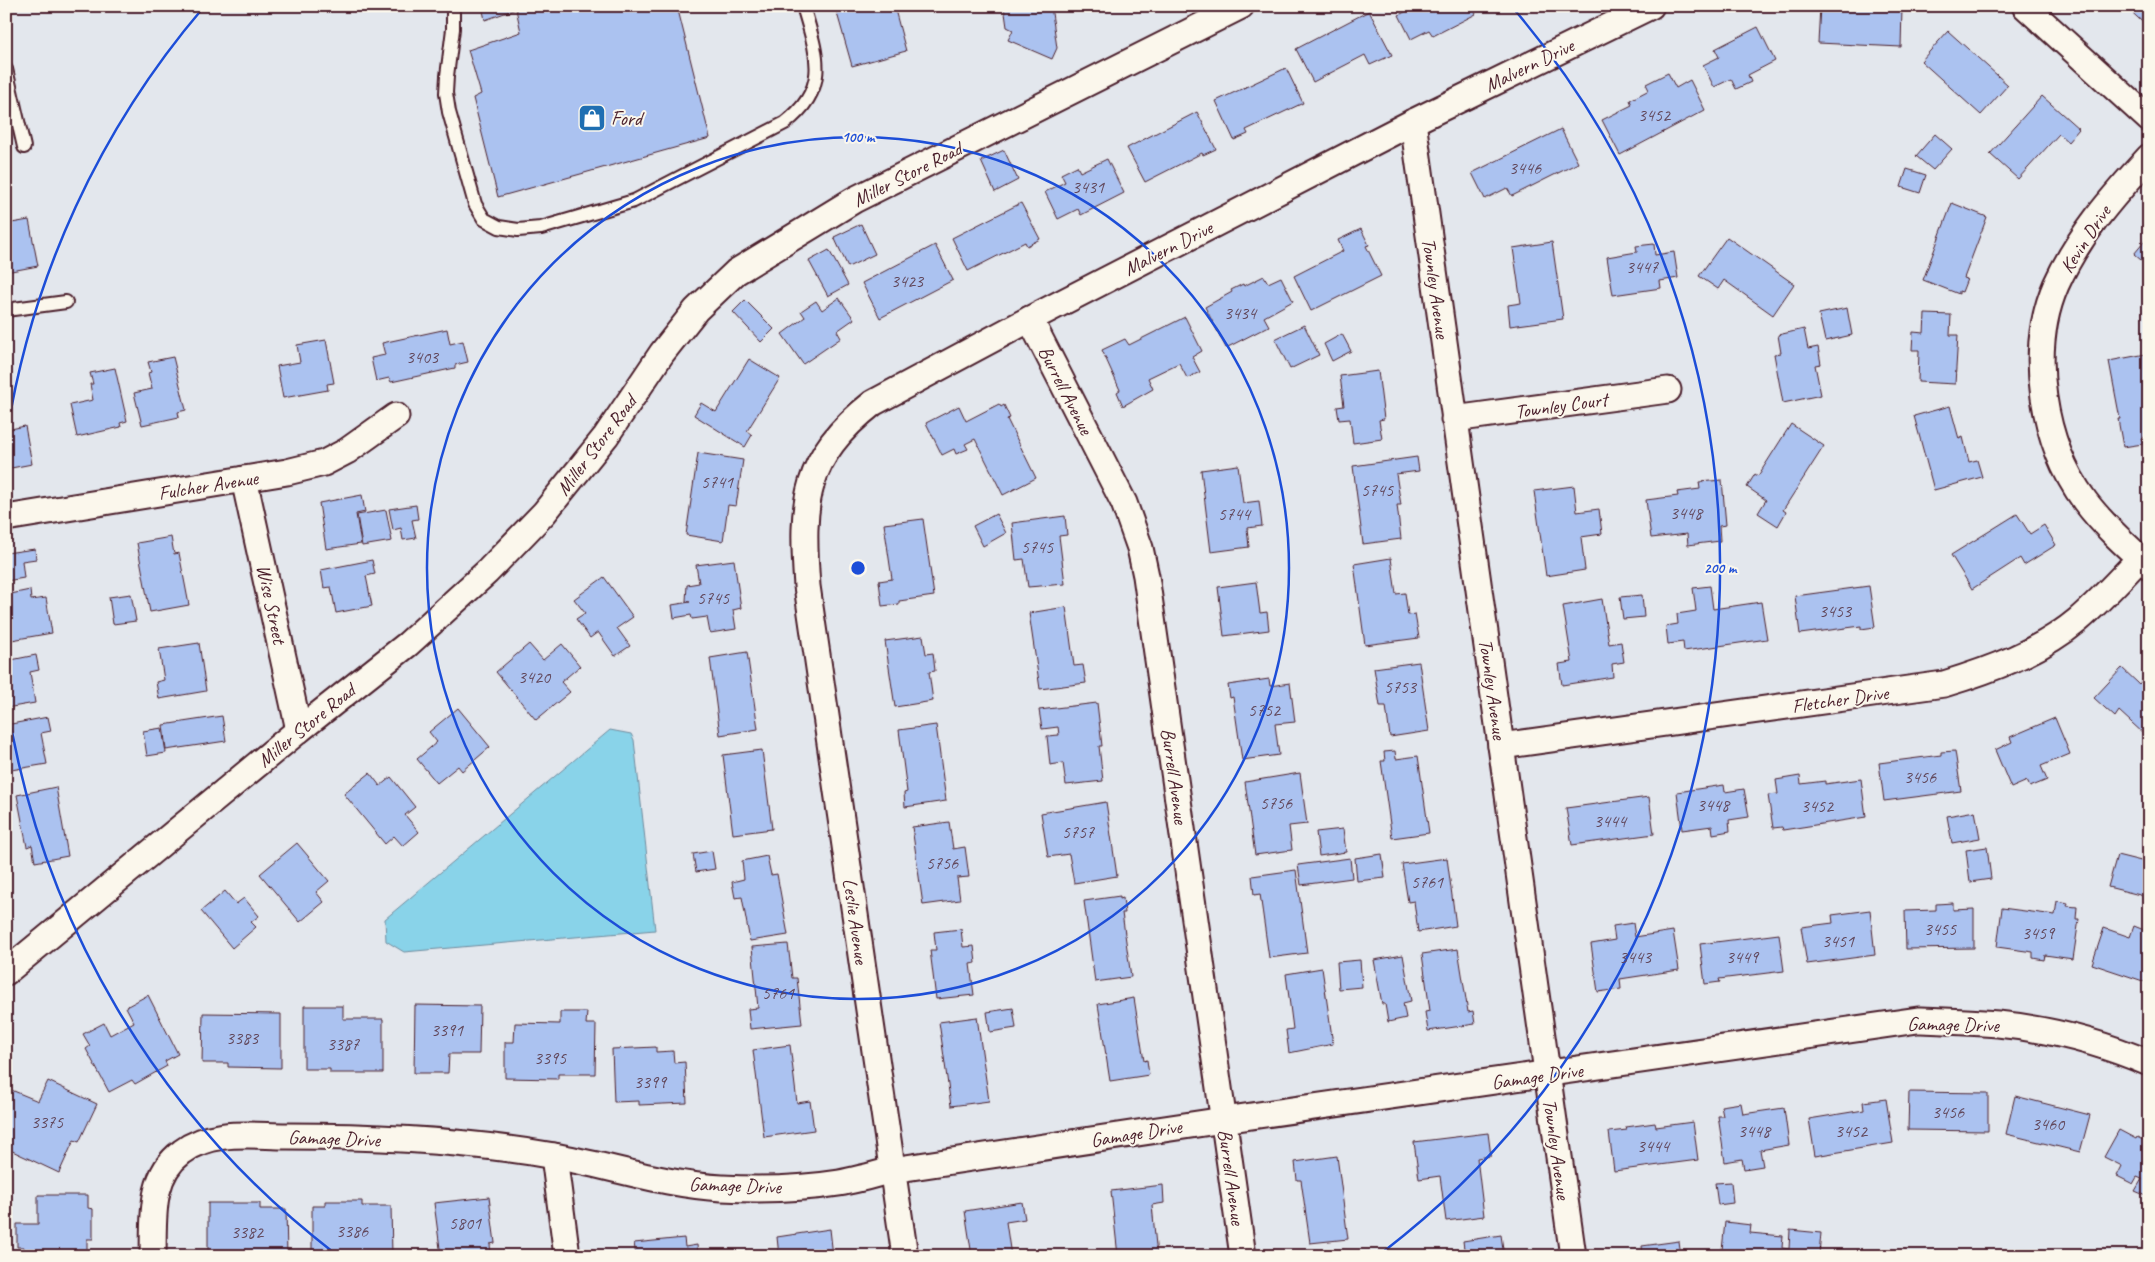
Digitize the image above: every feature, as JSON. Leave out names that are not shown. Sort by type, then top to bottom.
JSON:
[{"type":"street","name":"Miller Store Road","points":[[6,972],[299,730],[408,644],[487,572],[544,513],[606,436],[668,346],[696,310],[736,272],[854,200],[1241,6]]},
{"type":"street","name":"Malvern Drive","points":[[807,586],[804,550],[806,498],[814,473],[830,444],[852,419],[873,403],[1030,319],[1413,122],[1651,6]]},
{"type":"street","points":[[2026,6],[2149,119]]},
{"type":"street","name":"Townley Avenue","points":[[1413,122],[1572,1256]]},
{"type":"street","name":"Kevin Drive","points":[[2144,562],[2105,526],[2084,500],[2068,471],[2052,432],[2043,392],[2041,360],[2044,332],[2056,286],[2078,245],[2104,207],[2149,157]]},
{"type":"street","name":"Burrell Avenue","points":[[1030,319],[1124,503],[1140,548],[1243,1256]]},
{"type":"street","name":"Townley Court","points":[[1454,420],[1668,390]]},
{"type":"street","name":"Fulcher Avenue","points":[[6,518],[287,472],[324,463],[347,451],[396,416]]},
{"type":"street","name":"Wise Street","points":[[244,478],[299,730]]},
{"type":"street","name":"Fletcher Drive","points":[[1501,746],[1944,684],[1986,671],[2036,648],[2076,622],[2144,562]]},
{"type":"street","name":"Leslie Avenue","points":[[807,586],[905,1256]]},
{"type":"street","name":"Gamage Drive","points":[[153,1256],[154,1204],[158,1186],[166,1170],[181,1152],[196,1143],[218,1136],[340,1136],[458,1143],[554,1156],[679,1183],[722,1188],[786,1188],[839,1183],[892,1170],[1224,1120],[1918,1020],[1998,1024],[2049,1032],[2120,1051],[2149,1063]]},
{"type":"street","points":[[554,1156],[567,1256]]},
{"type":"lane","points":[[453,6],[446,93],[449,112],[475,204],[484,218],[499,227],[518,230],[541,228],[634,201],[785,123],[800,112],[811,94],[818,71],[815,49],[803,6]]},
{"type":"lane","points":[[6,69],[24,147]]},
{"type":"lane","points":[[6,310],[66,302]]},
{"type":"water","points":[[610,730],[631,734],[634,740],[655,930],[404,952],[386,941],[385,919]]},
{"type":"building","name":"Ford","points":[[482,6],[677,6],[710,138],[498,197],[473,98],[481,94],[468,50],[521,32],[516,9],[485,20]]},
{"type":"building","points":[[835,6],[894,6],[906,51],[852,66]]},
{"type":"building","points":[[1004,6],[1051,6],[1057,48],[1052,59],[1008,40],[1013,30],[1007,27]]},
{"type":"building","points":[[1416,6],[1472,6],[1476,14],[1433,36],[1429,30],[1411,39],[1399,15]]},
{"type":"building","points":[[1820,6],[1902,8],[1901,47],[1818,43]]},
{"type":"building","points":[[2125,6],[2149,6],[2149,28]]},
{"type":"building","points":[[1369,11],[1392,55],[1370,65],[1365,55],[1313,82],[1296,49]]},
{"type":"building","points":[[1758,27],[1775,61],[1748,75],[1751,82],[1736,89],[1731,79],[1714,87],[1703,65],[1719,57],[1715,49]]},
{"type":"building","points":[[1948,31],[2008,85],[1981,115],[1921,61]]},
{"type":"building","points":[[1286,68],[1303,103],[1246,130],[1248,134],[1234,140],[1216,101]]},
{"type":"building","points":[[1668,73],[1676,88],[1690,80],[1705,110],[1620,155],[1602,120],[1632,105],[1630,100],[1649,90],[1646,84]]},
{"type":"building","points":[[2042,96],[2079,129],[2068,142],[2059,134],[2018,179],[1990,154]]},
{"type":"building","points":[[1197,112],[1216,149],[1203,155],[1202,153],[1145,182],[1127,148]]},
{"type":"building","points":[[1561,129],[1578,163],[1512,196],[1507,188],[1485,199],[1472,173]]},
{"type":"building","points":[[1935,134],[1952,149],[1933,170],[1916,156]]},
{"type":"building","points":[[1004,150],[1018,180],[995,192],[981,161]]},
{"type":"building","points":[[1107,159],[1124,193],[1081,215],[1078,209],[1058,219],[1045,192],[1065,182],[1061,174],[1077,166],[1080,172]]},
{"type":"building","points":[[1907,169],[1926,175],[1920,193],[1901,187]]},
{"type":"building","points":[[1021,203],[1040,239],[1027,246],[1025,242],[968,271],[952,238]]},
{"type":"building","points":[[1952,203],[1987,217],[1964,278],[1967,279],[1962,292],[1959,291],[1959,294],[1923,280]]},
{"type":"building","points":[[29,220],[38,266],[6,272],[6,224]]},
{"type":"building","points":[[861,224],[875,254],[848,267],[834,237]]},
{"type":"building","points":[[1361,229],[1369,245],[1366,246],[1381,276],[1311,311],[1294,276],[1343,251],[1338,240]]},
{"type":"building","points":[[2149,236],[2149,267],[2134,254]]},
{"type":"building","points":[[1727,237],[1794,284],[1773,315],[1724,280],[1718,289],[1699,276]]},
{"type":"building","points":[[1552,242],[1563,319],[1510,326],[1508,305],[1521,303],[1513,248]]},
{"type":"building","points":[[1654,244],[1655,255],[1674,252],[1678,278],[1660,281],[1661,288],[1613,295],[1607,257],[1637,252],[1636,246]]},
{"type":"building","points":[[935,245],[953,280],[880,318],[862,283]]},
{"type":"building","points":[[829,250],[848,285],[828,296],[809,261]]},
{"type":"building","points":[[1264,276],[1268,283],[1281,277],[1293,301],[1264,317],[1269,326],[1226,348],[1205,307],[1232,292],[1231,290]]},
{"type":"building","points":[[839,298],[854,319],[837,331],[841,338],[803,364],[782,334],[805,317],[801,311],[816,301],[822,310]]},
{"type":"building","points":[[745,300],[774,329],[761,342],[733,312]]},
{"type":"building","points":[[1847,308],[1852,335],[1825,341],[1819,314]]},
{"type":"building","points":[[1925,314],[1951,315],[1950,335],[1958,335],[1955,384],[1918,382],[1919,350],[1912,350],[1913,332],[1924,333]]},
{"type":"building","points":[[1185,317],[1202,351],[1192,357],[1200,372],[1187,378],[1179,363],[1148,378],[1153,389],[1123,406],[1117,392],[1120,390],[1102,350],[1125,339],[1129,345]]},
{"type":"building","points":[[1304,325],[1319,355],[1290,369],[1275,339]]},
{"type":"building","points":[[447,329],[450,344],[463,341],[468,362],[455,365],[455,368],[391,382],[389,378],[376,381],[371,358],[385,355],[382,343]]},
{"type":"building","points":[[1804,329],[1808,349],[1818,347],[1821,364],[1815,365],[1821,395],[1783,403],[1774,354],[1781,353],[1778,335]]},
{"type":"building","points":[[1342,334],[1351,351],[1332,361],[1324,344]]},
{"type":"building","points":[[326,340],[334,383],[327,384],[328,390],[283,398],[277,366],[300,362],[297,345]]},
{"type":"building","points":[[2146,354],[2149,368],[2149,436],[2141,438],[2143,444],[2123,447],[2118,419],[2120,419],[2109,361]]},
{"type":"building","points":[[173,357],[186,410],[178,412],[179,417],[142,425],[134,393],[152,389],[148,373],[151,372],[148,362]]},
{"type":"building","points":[[749,359],[780,378],[747,431],[752,435],[745,447],[694,415],[701,403],[716,412]]},
{"type":"building","points":[[115,368],[127,421],[120,423],[121,427],[77,437],[70,405],[93,400],[90,384],[93,384],[90,373]]},
{"type":"building","points":[[1378,371],[1384,419],[1379,420],[1382,439],[1353,443],[1350,419],[1339,420],[1337,407],[1344,406],[1340,376]]},
{"type":"building","points":[[999,404],[1001,407],[1004,405],[1010,418],[1007,419],[1036,478],[1003,495],[975,439],[965,444],[968,449],[956,454],[954,449],[942,455],[926,423],[959,406],[966,421]]},
{"type":"building","points":[[1950,406],[1959,439],[1963,437],[1969,462],[1977,460],[1982,477],[1934,490],[1914,416]]},
{"type":"building","points":[[1791,424],[1824,446],[1783,510],[1786,512],[1778,526],[1758,513],[1766,500],[1747,487],[1755,474],[1758,476]]},
{"type":"building","points":[[25,426],[32,464],[6,469],[6,430]]},
{"type":"building","points":[[698,453],[743,460],[736,506],[728,505],[723,541],[686,535]]},
{"type":"building","points":[[1417,457],[1419,471],[1396,474],[1401,505],[1397,505],[1401,539],[1363,544],[1353,466]]},
{"type":"building","points":[[1238,465],[1243,503],[1259,501],[1262,526],[1247,528],[1249,547],[1211,552],[1201,470]]},
{"type":"building","points":[[1722,480],[1726,525],[1719,526],[1720,541],[1688,545],[1687,534],[1651,538],[1646,500],[1678,496],[1677,492],[1700,489],[1699,482]]},
{"type":"building","points":[[1574,486],[1577,512],[1599,509],[1602,534],[1581,537],[1585,570],[1546,576],[1534,491]]},
{"type":"building","points":[[362,495],[365,512],[356,514],[361,544],[326,549],[319,503]]},
{"type":"building","points":[[416,505],[418,519],[412,520],[416,538],[403,540],[401,528],[393,530],[389,509]]},
{"type":"building","points":[[386,510],[392,541],[362,546],[357,515]]},
{"type":"building","points":[[996,514],[1006,533],[983,546],[973,526]]},
{"type":"building","points":[[2017,514],[2030,534],[2044,525],[2056,545],[2024,565],[2020,558],[1972,589],[1951,555]]},
{"type":"building","points":[[1065,516],[1067,535],[1059,536],[1065,584],[1028,587],[1024,559],[1016,560],[1012,523]]},
{"type":"building","points":[[923,519],[934,596],[899,601],[899,604],[882,606],[879,581],[892,579],[884,524]]},
{"type":"building","points":[[171,537],[174,554],[179,553],[189,605],[150,612],[137,543]]},
{"type":"building","points":[[35,549],[36,559],[22,561],[24,578],[6,581],[6,553]]},
{"type":"building","points":[[1391,558],[1396,594],[1405,593],[1408,615],[1415,614],[1419,638],[1365,645],[1354,564]]},
{"type":"building","points":[[372,560],[375,574],[366,576],[372,606],[336,613],[331,587],[324,588],[321,570]]},
{"type":"building","points":[[734,560],[741,608],[733,610],[736,629],[710,633],[707,617],[692,619],[691,615],[674,618],[672,605],[690,602],[686,601],[687,585],[699,583],[696,565]]},
{"type":"building","points":[[604,577],[633,617],[617,628],[630,646],[615,656],[598,632],[590,638],[576,619],[585,613],[574,599]]},
{"type":"building","points":[[1256,582],[1260,613],[1267,612],[1269,630],[1224,636],[1218,587]]},
{"type":"building","points":[[1710,586],[1713,609],[1761,602],[1767,639],[1684,651],[1683,642],[1668,644],[1666,626],[1678,624],[1677,614],[1696,611],[1693,588]]},
{"type":"building","points":[[1869,586],[1875,627],[1861,629],[1861,626],[1800,634],[1795,596]]},
{"type":"building","points":[[30,590],[31,600],[46,598],[52,633],[6,641],[6,595]]},
{"type":"building","points":[[131,594],[136,621],[113,624],[109,597]]},
{"type":"building","points":[[1642,595],[1644,617],[1623,619],[1620,597]]},
{"type":"building","points":[[1602,599],[1609,644],[1621,642],[1624,662],[1612,664],[1613,677],[1562,685],[1559,664],[1572,662],[1563,606]]},
{"type":"building","points":[[1066,607],[1074,666],[1083,665],[1086,683],[1040,689],[1029,613]]},
{"type":"building","points":[[923,636],[926,654],[933,653],[935,671],[929,672],[933,701],[895,707],[885,641]]},
{"type":"building","points":[[199,643],[206,691],[159,699],[156,682],[164,680],[159,649]]},
{"type":"building","points":[[529,644],[543,660],[562,644],[580,666],[561,682],[570,692],[536,720],[496,672]]},
{"type":"building","points":[[747,652],[758,729],[720,735],[710,658]]},
{"type":"building","points":[[36,655],[39,670],[30,672],[35,703],[6,708],[6,661]]},
{"type":"building","points":[[1419,662],[1429,731],[1390,737],[1386,706],[1380,706],[1374,668]]},
{"type":"building","points":[[2122,668],[2139,684],[2149,673],[2149,729],[2144,734],[2119,711],[2115,717],[2094,698]]},
{"type":"building","points":[[1269,679],[1270,686],[1290,683],[1295,722],[1275,724],[1279,755],[1242,760],[1233,697],[1230,698],[1228,685]]},
{"type":"building","points":[[1097,703],[1102,746],[1099,746],[1103,781],[1066,785],[1063,763],[1050,765],[1047,736],[1059,735],[1058,727],[1042,729],[1039,710]]},
{"type":"building","points":[[458,708],[490,747],[462,771],[458,766],[437,783],[417,759],[437,742],[429,732]]},
{"type":"building","points":[[222,716],[226,741],[166,750],[163,725]]},
{"type":"building","points":[[48,717],[51,731],[41,733],[47,764],[11,770],[6,744],[6,725]]},
{"type":"building","points":[[2055,718],[2070,754],[2041,766],[2047,780],[2030,787],[2027,781],[2011,788],[1995,750],[2012,742],[2010,737]]},
{"type":"building","points":[[936,725],[946,801],[905,807],[904,793],[907,792],[899,730]]},
{"type":"building","points":[[162,728],[166,753],[147,756],[143,731]]},
{"type":"building","points":[[762,750],[772,829],[733,834],[723,755]]},
{"type":"building","points":[[1395,751],[1396,759],[1418,756],[1429,833],[1392,838],[1381,761],[1385,761],[1384,752]]},
{"type":"building","points":[[1955,751],[1961,791],[1884,801],[1879,763],[1941,755],[1941,752]]},
{"type":"building","points":[[370,773],[380,786],[391,777],[415,807],[405,815],[419,832],[403,846],[394,836],[385,844],[344,794]]},
{"type":"building","points":[[1300,773],[1307,824],[1289,826],[1292,850],[1255,855],[1245,782]]},
{"type":"building","points":[[1800,776],[1801,784],[1825,781],[1825,784],[1861,779],[1866,817],[1783,830],[1782,827],[1773,828],[1768,795],[1778,794],[1776,780]]},
{"type":"building","points":[[1724,785],[1725,792],[1744,789],[1749,817],[1729,820],[1730,831],[1713,834],[1712,826],[1682,830],[1677,792]]},
{"type":"building","points":[[56,787],[68,856],[35,862],[32,845],[27,847],[17,795]]},
{"type":"building","points":[[1649,797],[1654,834],[1572,845],[1566,808]]},
{"type":"building","points":[[1106,802],[1117,876],[1074,883],[1069,854],[1048,857],[1041,813]]},
{"type":"building","points":[[2149,803],[2149,813],[2144,809]]},
{"type":"building","points":[[1975,811],[1980,838],[1952,843],[1947,816]]},
{"type":"building","points":[[949,822],[953,849],[965,847],[969,877],[957,878],[960,900],[923,905],[912,827]]},
{"type":"building","points":[[1343,829],[1346,852],[1319,856],[1316,832]]},
{"type":"building","points":[[297,843],[329,881],[316,892],[324,902],[300,922],[260,874]]},
{"type":"building","points":[[1987,847],[1991,879],[1970,882],[1966,850]]},
{"type":"building","points":[[712,851],[715,869],[696,872],[693,854]]},
{"type":"building","points":[[1382,854],[1385,878],[1357,881],[1355,858]]},
{"type":"building","points":[[2117,855],[2149,863],[2149,877],[2144,896],[2108,887]]},
{"type":"building","points":[[767,856],[771,875],[777,874],[788,935],[750,941],[742,897],[735,898],[732,882],[744,879],[742,861]]},
{"type":"building","points":[[1350,858],[1352,878],[1301,885],[1298,865]]},
{"type":"building","points":[[1447,858],[1456,926],[1418,932],[1414,901],[1408,902],[1402,864]]},
{"type":"building","points":[[1296,870],[1307,953],[1269,958],[1260,894],[1254,895],[1252,876]]},
{"type":"building","points":[[225,891],[236,904],[244,898],[259,916],[251,922],[256,927],[232,948],[201,911]]},
{"type":"building","points":[[1120,896],[1120,899],[1123,898],[1125,913],[1122,913],[1131,977],[1095,982],[1084,901]]},
{"type":"building","points":[[2057,901],[2068,903],[2067,906],[2077,907],[2076,919],[2079,919],[2073,959],[2045,955],[2044,960],[2033,958],[2033,952],[1997,947],[2002,908],[2055,915]]},
{"type":"building","points":[[1953,903],[1953,910],[1974,909],[1974,948],[1906,949],[1905,911],[1936,910],[1936,904]]},
{"type":"building","points":[[1870,910],[1875,955],[1807,964],[1801,927],[1833,923],[1832,915]]},
{"type":"building","points":[[1633,923],[1635,937],[1673,931],[1679,970],[1620,979],[1621,989],[1598,992],[1591,944],[1615,940],[1613,926]]},
{"type":"building","points":[[2134,926],[2149,932],[2149,983],[2092,964],[2104,928],[2130,937]]},
{"type":"building","points":[[961,929],[963,947],[974,946],[976,963],[970,964],[974,995],[936,999],[930,950],[936,950],[934,932]]},
{"type":"building","points":[[1779,934],[1784,971],[1719,979],[1720,982],[1705,984],[1700,944]]},
{"type":"building","points":[[788,944],[792,978],[797,978],[802,1024],[750,1029],[748,1009],[758,1008],[752,947]]},
{"type":"building","points":[[1458,949],[1468,1012],[1473,1011],[1475,1024],[1428,1031],[1425,1012],[1430,1011],[1422,954]]},
{"type":"building","points":[[1403,955],[1411,1001],[1403,1003],[1406,1018],[1388,1022],[1385,1004],[1382,1004],[1374,960]]},
{"type":"building","points":[[1360,960],[1362,987],[1339,989],[1337,962]]},
{"type":"building","points":[[1322,968],[1333,1044],[1289,1053],[1286,1030],[1293,1029],[1286,974]]},
{"type":"building","points":[[148,995],[178,1054],[165,1061],[167,1066],[135,1084],[132,1080],[109,1092],[86,1049],[90,1046],[83,1034],[104,1023],[110,1035],[134,1022],[126,1007]]},
{"type":"building","points":[[1134,998],[1144,1061],[1147,1060],[1149,1075],[1110,1081],[1098,1004]]},
{"type":"building","points":[[415,1005],[480,1006],[479,1054],[449,1054],[448,1073],[414,1073]]},
{"type":"building","points":[[304,1006],[343,1006],[343,1019],[383,1019],[383,1073],[330,1073],[330,1069],[304,1069]]},
{"type":"building","points":[[1013,1008],[1016,1028],[990,1032],[987,1012]]},
{"type":"building","points":[[560,1012],[587,1012],[586,1024],[596,1024],[595,1074],[558,1074],[558,1079],[505,1078],[505,1042],[514,1042],[515,1023],[560,1024]]},
{"type":"building","points":[[203,1013],[281,1014],[281,1068],[228,1067],[228,1063],[202,1063]]},
{"type":"building","points":[[977,1017],[989,1101],[951,1106],[939,1022]]},
{"type":"building","points":[[790,1045],[797,1103],[810,1101],[814,1130],[764,1137],[753,1050]]},
{"type":"building","points":[[656,1047],[656,1052],[673,1051],[674,1063],[685,1062],[687,1103],[639,1105],[639,1101],[614,1102],[612,1049]]},
{"type":"building","points":[[48,1081],[97,1104],[79,1142],[74,1140],[59,1173],[6,1148],[6,1095],[9,1089],[38,1101]]},
{"type":"building","points":[[1909,1092],[1988,1093],[1988,1131],[1908,1130]]},
{"type":"building","points":[[2015,1096],[2090,1115],[2080,1152],[2006,1134]]},
{"type":"building","points":[[1886,1099],[1893,1143],[1815,1156],[1809,1119],[1864,1110],[1863,1102]]},
{"type":"building","points":[[1741,1103],[1743,1114],[1784,1108],[1789,1145],[1760,1150],[1763,1166],[1744,1169],[1742,1159],[1725,1162],[1718,1116],[1723,1116],[1721,1106]]},
{"type":"building","points":[[1693,1122],[1698,1160],[1614,1171],[1609,1132],[1627,1130],[1626,1127],[1655,1123],[1656,1127]]},
{"type":"building","points":[[2119,1130],[2149,1143],[2149,1197],[2135,1191],[2142,1179],[2137,1177],[2133,1184],[2117,1176],[2122,1166],[2104,1157]]},
{"type":"building","points":[[1488,1133],[1491,1156],[1477,1158],[1484,1216],[1446,1221],[1440,1176],[1419,1179],[1414,1142]]},
{"type":"building","points":[[1337,1156],[1348,1239],[1310,1243],[1301,1180],[1297,1180],[1295,1162]]},
{"type":"building","points":[[1731,1182],[1733,1203],[1718,1205],[1715,1183]]},
{"type":"building","points":[[1163,1185],[1164,1203],[1152,1205],[1157,1256],[1118,1256],[1111,1191]]},
{"type":"building","points":[[38,1195],[88,1195],[88,1208],[93,1209],[93,1239],[87,1239],[87,1256],[24,1256],[24,1247],[17,1247],[17,1224],[38,1224]]},
{"type":"building","points":[[489,1197],[495,1243],[490,1244],[491,1256],[441,1256],[434,1203]]},
{"type":"building","points":[[325,1201],[362,1201],[362,1206],[391,1206],[392,1256],[312,1255],[312,1206],[325,1206]]},
{"type":"building","points":[[1022,1202],[1025,1219],[1006,1222],[1011,1256],[972,1256],[965,1211]]},
{"type":"building","points":[[208,1203],[260,1203],[260,1209],[286,1209],[287,1256],[208,1256]]},
{"type":"building","points":[[1725,1222],[1751,1225],[1750,1233],[1783,1236],[1782,1248],[1789,1249],[1790,1230],[1821,1233],[1819,1255],[1738,1256],[1738,1251],[1722,1250]]},
{"type":"building","points":[[830,1229],[833,1256],[779,1256],[777,1237]]},
{"type":"building","points":[[1501,1235],[1504,1256],[1465,1256],[1463,1241]]},
{"type":"building","points":[[684,1238],[685,1247],[697,1245],[698,1256],[636,1256],[634,1243]]},
{"type":"building","points":[[1679,1241],[1681,1256],[1643,1256],[1642,1246]]},
{"type":"place","name":"Ford","points":[[592,118]]}]
